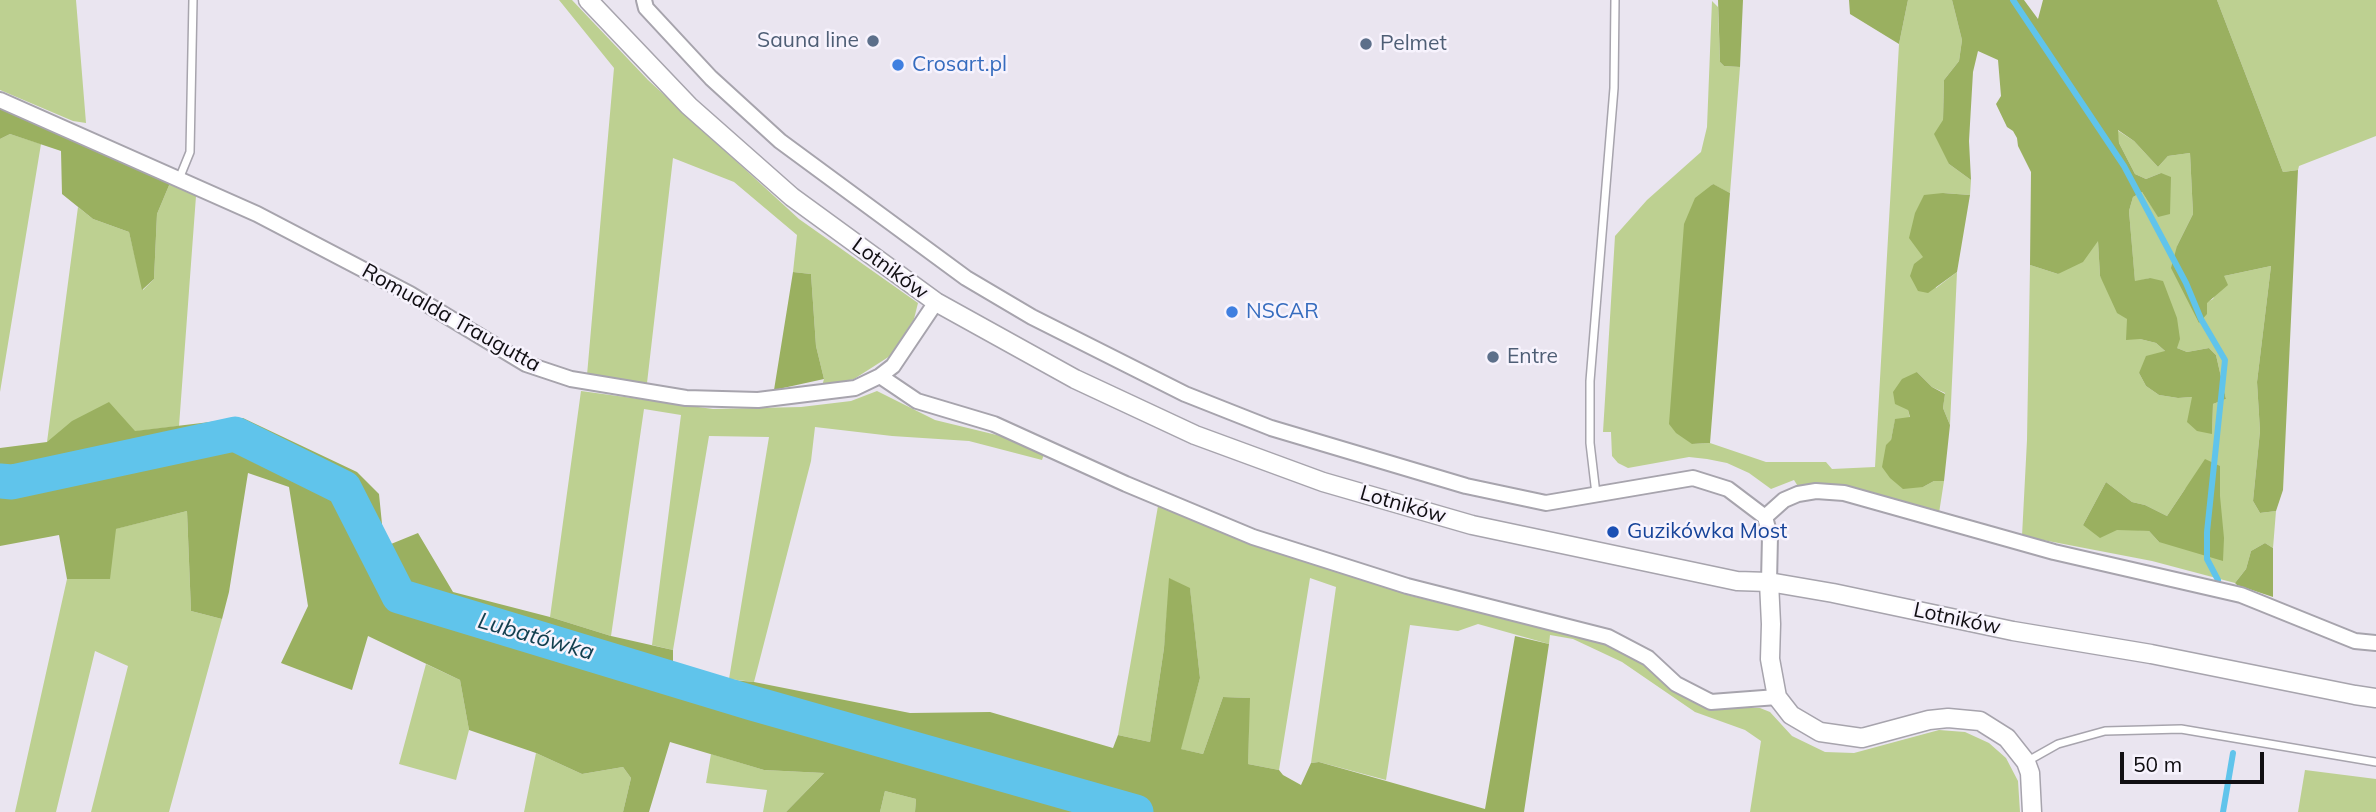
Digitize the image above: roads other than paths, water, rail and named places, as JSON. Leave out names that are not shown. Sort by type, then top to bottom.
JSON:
[{"type":"street","name":"Lotników","points":[[588,0],[690,106],[792,197],[936,302],[1075,379],[1195,435],[1323,482],[1472,525],[1737,581],[1769,582],[1833,593],[2013,631],[2151,654],[2376,698]]},
{"type":"street","points":[[644,0],[646,8],[710,78],[780,141],[966,278],[1032,317],[1185,394],[1291,435],[1466,486],[1546,503],[1693,478],[1728,489],[1766,517],[1770,536],[1770,659],[1777,697],[1791,715],[1820,732],[1862,738],[1929,720],[1948,718],[1980,721],[2007,738],[2026,762],[2033,791],[2032,812]]},
{"type":"street","name":"Romualda Traugutta","points":[[0,100],[257,214],[410,294],[526,364],[571,379],[686,398],[758,400],[855,388],[880,376],[893,366],[936,302]]},
{"type":"street","points":[[880,376],[917,401],[994,424],[1126,484],[1254,537],[1407,586],[1608,637],[1648,658],[1676,684],[1711,702],[1777,697]]},
{"type":"street","points":[[1766,517],[1784,500],[1798,494],[1816,491],[1844,493],[2043,549],[2241,595],[2355,641],[2376,643]]},
{"type":"street","name":"Lotników","points":[[2355,695],[2376,704]]},
{"type":"lane","points":[[179,180],[190,152],[193,0]]},
{"type":"lane","points":[[1596,495],[1590,443],[1590,381],[1618,88],[1615,0]]},
{"type":"lane","points":[[2026,762],[2058,744],[2105,731],[2180,729],[2376,762]]},
{"type":"waterway","points":[[2013,0],[2124,166],[2186,283],[2201,319],[2225,360],[2207,532],[2207,559],[2218,580]]},
{"type":"waterway","name":"Lubatówka","points":[[0,481],[12,482],[235,434],[344,488],[399,596],[752,703],[1136,812]]},
{"type":"waterway","points":[[2223,812],[2233,753]]},
{"type":"place","name":"Sauna line","points":[[873,41]]},
{"type":"place","name":"Pelmet","points":[[1366,44]]},
{"type":"place","name":"Crosart.pl","points":[[898,65]]},
{"type":"place","name":"NSCAR","points":[[1232,312]]},
{"type":"place","name":"Entre","points":[[1493,357]]},
{"type":"place","name":"Guzikówka Most","points":[[1613,532]]}]
